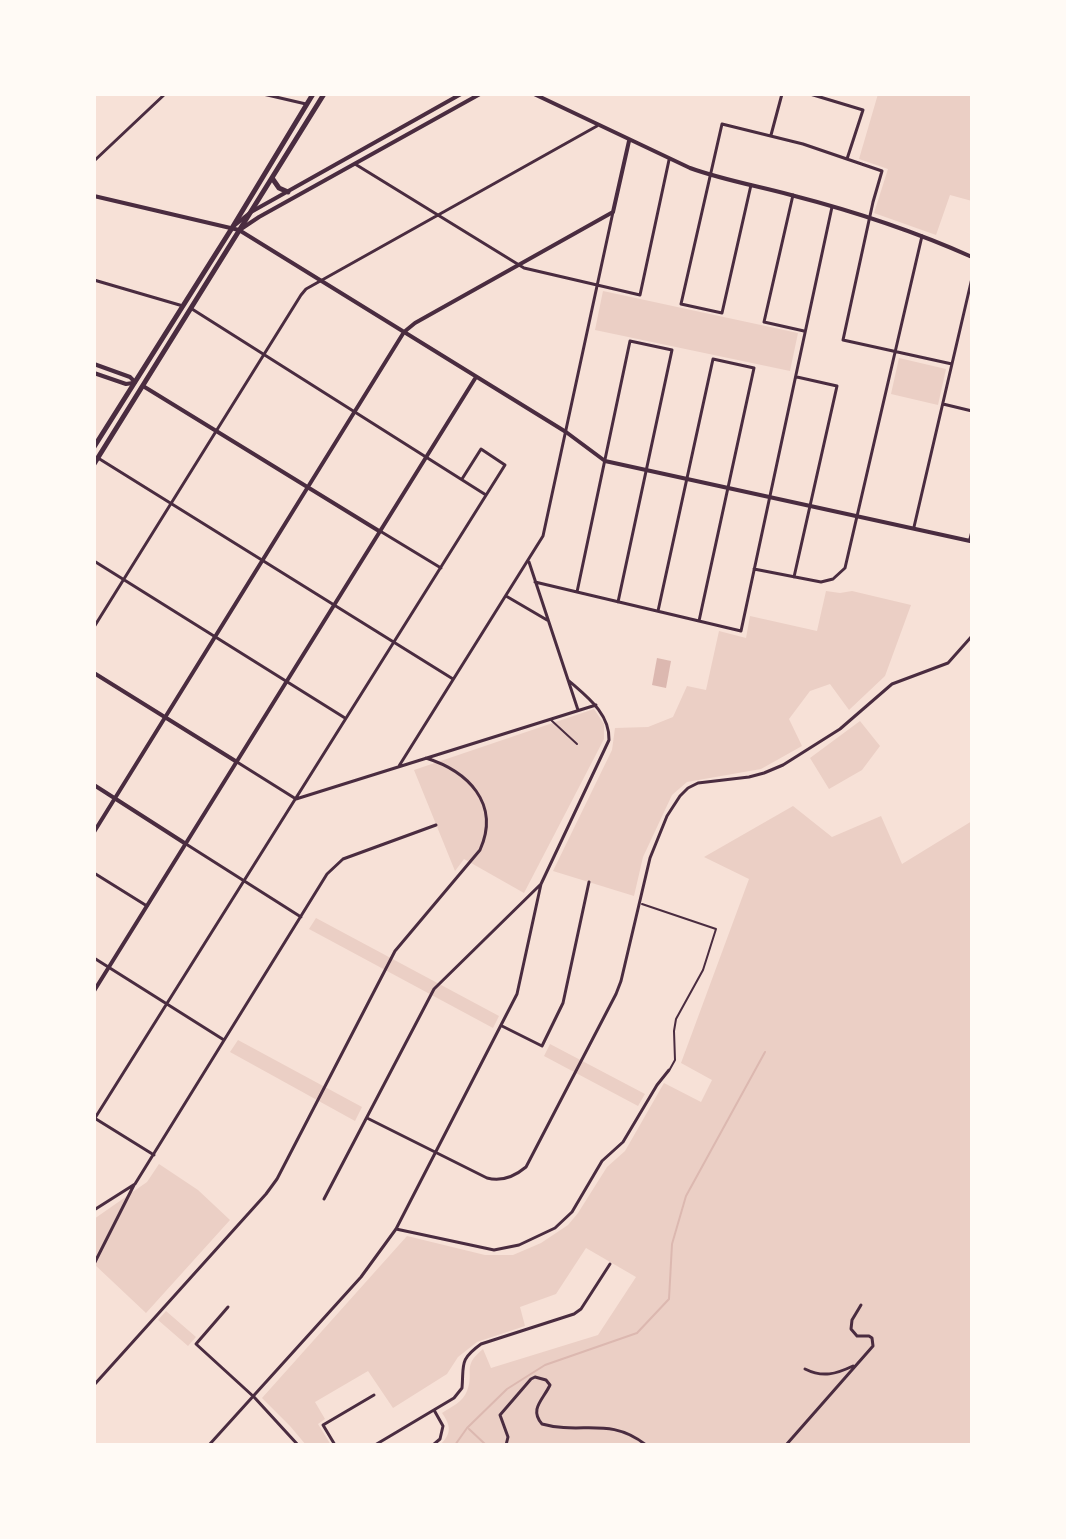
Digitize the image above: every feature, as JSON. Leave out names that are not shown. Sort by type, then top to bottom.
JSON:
[{"type":"main road","points":[[94,447],[313,94]]},
{"type":"main road","points":[[96,461],[324,94]]},
{"type":"main road","points":[[272,178],[279,188],[288,192]]},
{"type":"street","points":[[94,161],[165,94]]},
{"type":"street","points":[[263,94],[307,104]]},
{"type":"street","points":[[232,228],[251,212],[461,94]]},
{"type":"street","points":[[239,230],[480,94]]},
{"type":"street","points":[[534,94],[669,160],[709,175],[870,218],[972,257]]},
{"type":"street","points":[[771,135],[782,94]]},
{"type":"street","points":[[810,94],[863,110],[847,159]]},
{"type":"street","points":[[751,185],[722,313],[681,304],[722,124],[771,135],[882,171],[843,340],[952,364]]},
{"type":"street","points":[[94,627],[301,295],[321,280],[598,125]]},
{"type":"street","points":[[399,766],[543,536],[629,141]]},
{"type":"street","points":[[355,164],[356,154]]},
{"type":"street","points":[[355,164],[519,265],[640,295],[669,160]]},
{"type":"street","points":[[793,195],[764,322],[805,332]]},
{"type":"street","points":[[94,196],[239,230],[566,432],[605,461],[970,541],[972,533]]},
{"type":"street","points":[[535,582],[741,631],[832,207]]},
{"type":"street","points":[[94,832],[404,332],[613,212]]},
{"type":"street","points":[[754,569],[821,582],[833,579],[845,568],[922,236]]},
{"type":"street","points":[[914,529],[972,278]]},
{"type":"street","points":[[94,280],[183,306]]},
{"type":"street","points":[[191,309],[486,495]]},
{"type":"street","points":[[576,592],[630,341],[672,350],[618,602]]},
{"type":"street","points":[[658,611],[713,359],[754,368],[699,621]]},
{"type":"street","points":[[94,364],[130,377],[441,568]]},
{"type":"street","points":[[94,373],[126,384],[135,382]]},
{"type":"street","points":[[94,991],[476,377]]},
{"type":"street","points":[[794,577],[837,386],[795,377]]},
{"type":"street","points":[[943,404],[972,411]]},
{"type":"street","points":[[154,1155],[94,1118],[505,465],[481,449],[462,479]]},
{"type":"street","points":[[96,461],[171,503],[453,679]]},
{"type":"street","points":[[528,560],[578,710]]},
{"type":"street","points":[[94,561],[346,719]]},
{"type":"street","points":[[506,596],[548,621]]},
{"type":"street","points":[[367,1118],[493,1180],[511,1177],[526,1167],[616,994],[650,858],[667,816],[680,796],[698,783],[749,777],[776,769],[840,729],[892,684],[948,663],[972,636]]},
{"type":"street","points":[[94,673],[296,799],[596,705]]},
{"type":"street","points":[[209,1445],[361,1277],[396,1229],[501,1025],[520,984],[541,884],[609,740],[607,723],[596,705],[568,680]]},
{"type":"street","points":[[94,1385],[277,1179],[395,951],[480,850],[487,823],[478,792],[454,769],[426,758]]},
{"type":"street","points":[[94,785],[301,917]]},
{"type":"street","points":[[94,1264],[135,1184],[327,874],[343,859],[436,825]]},
{"type":"street","points":[[94,873],[147,906]]},
{"type":"street","points":[[501,1025],[542,1046],[563,1003],[589,882]]},
{"type":"street","points":[[324,1199],[434,989],[541,884]]},
{"type":"street","points":[[94,958],[224,1040]]},
{"type":"street","points":[[396,1229],[494,1250],[519,1245],[539,1236],[564,1221],[572,1212],[602,1161],[623,1142],[669,1070]]},
{"type":"street","points":[[94,1210],[135,1184]]},
{"type":"street","points":[[375,1445],[454,1398],[463,1383],[462,1366],[481,1344],[574,1314],[581,1309],[610,1264]]},
{"type":"street","points":[[786,1445],[874,1344],[872,1338],[857,1336],[851,1329],[852,1320],[861,1305]]},
{"type":"street","points":[[228,1307],[196,1344],[254,1397],[298,1445]]},
{"type":"street","points":[[805,1369],[821,1375],[857,1365]]},
{"type":"street","points":[[506,1445],[508,1437],[500,1415],[535,1377],[546,1380],[550,1385],[536,1408],[542,1424],[612,1428],[632,1435],[646,1445]]},
{"type":"street","points":[[335,1445],[323,1425],[374,1395]]},
{"type":"street","points":[[433,1410],[443,1426],[435,1445]]},
{"type":"lane","points":[[550,719],[577,744]]},
{"type":"lane","points":[[639,903],[716,929],[703,970],[676,1019],[675,1060],[669,1070]]},
{"type":"shaded area","points":[[878,94],[972,94],[972,201],[950,195],[936,235],[874,213],[888,169],[859,159]]},
{"type":"shaded area","points":[[603,291],[798,333],[790,371],[595,330]]},
{"type":"shaded area","points":[[899,358],[946,369],[938,405],[891,394]]},
{"type":"shaded area","points":[[826,591],[852,591],[911,605],[885,676],[849,710],[830,684],[810,691],[789,719],[802,746],[761,769],[687,782],[672,795],[643,857],[634,896],[553,871],[612,750],[615,728],[648,727],[673,717],[687,686],[706,690],[719,631],[746,638],[750,616],[817,631]]},
{"type":"shaded area","points":[[657,658],[671,661],[666,688],[652,685]]},
{"type":"shaded area","points":[[594,709],[604,724],[604,739],[524,893],[464,859],[455,871],[414,770]]},
{"type":"shaded area","points":[[860,721],[880,746],[862,770],[829,789],[810,758]]},
{"type":"shaded area","points":[[793,806],[832,837],[881,816],[902,864],[972,821],[972,1445],[440,1445],[449,1429],[442,1413],[465,1395],[470,1365],[483,1349],[491,1368],[598,1335],[636,1277],[586,1248],[556,1294],[520,1307],[525,1326],[477,1342],[458,1357],[447,1374],[393,1408],[368,1371],[315,1402],[325,1419],[318,1424],[331,1445],[306,1445],[262,1398],[407,1236],[485,1255],[513,1255],[541,1243],[568,1225],[578,1213],[607,1167],[625,1151],[664,1083],[701,1102],[712,1080],[681,1063],[749,879],[704,857]]},
{"type":"shaded area","points":[[316,918],[499,1016],[493,1028],[309,929]]},
{"type":"shaded area","points":[[238,1040],[362,1107],[355,1121],[230,1052]]},
{"type":"shaded area","points":[[550,1044],[645,1094],[638,1106],[544,1056]]},
{"type":"shaded area","points":[[159,1164],[198,1190],[230,1220],[146,1313],[94,1264],[94,1219],[147,1182]]},
{"type":"shaded area","points":[[166,1311],[196,1337],[188,1346],[158,1320]]},
{"type":"waterway","points":[[455,1445],[467,1428],[507,1389],[545,1365],[637,1333],[669,1299],[672,1244],[686,1196],[765,1052]]},
{"type":"waterway","points":[[469,1429],[486,1445]]}]
